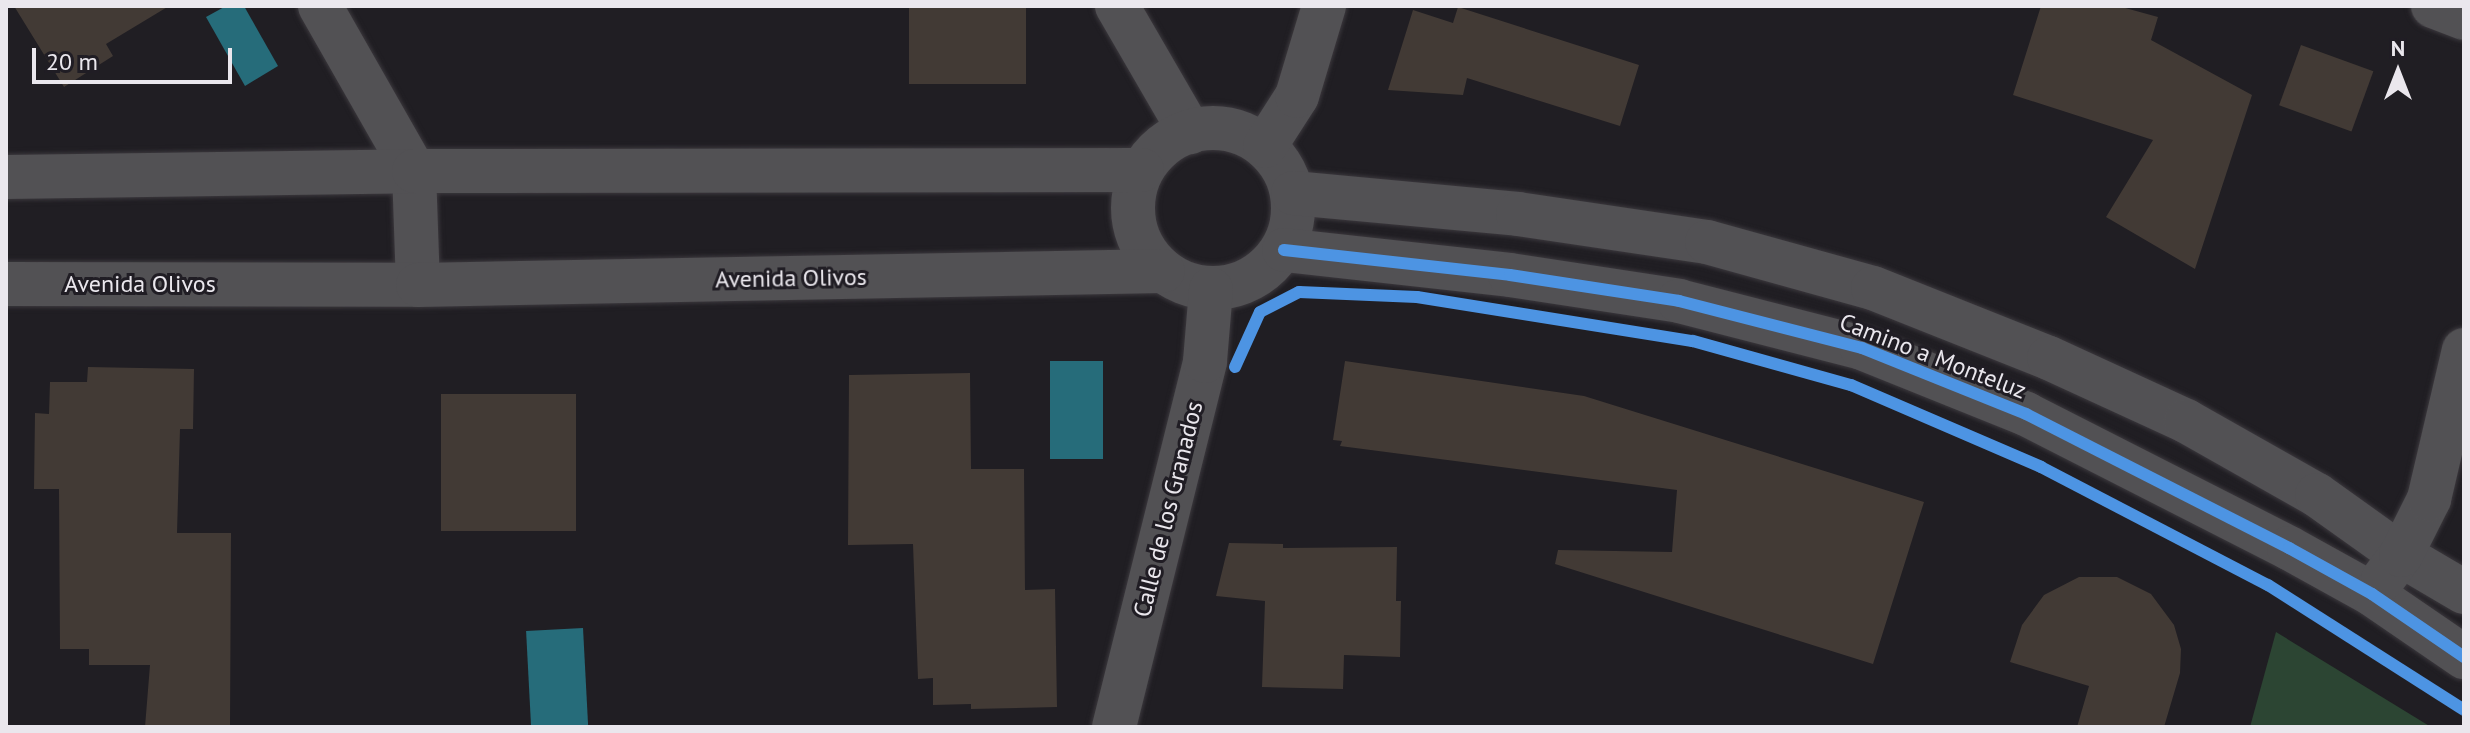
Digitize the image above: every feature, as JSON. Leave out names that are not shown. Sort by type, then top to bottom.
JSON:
[{"type":"street","points":[[320,6],[414,171],[418,285]]},
{"type":"street","points":[[1117,6],[1190,132]]},
{"type":"street","points":[[1265,146],[1297,96],[1324,6]]},
{"type":"street","points":[[2433,6],[2464,18]]},
{"type":"street","points":[[1213,127],[1241,133],[1265,146],[1284,167],[1293,193],[1294,212],[1284,250],[1252,280],[1211,289],[1182,282],[1163,271],[1143,248],[1133,219],[1134,194],[1142,170],[1170,140],[1213,127]]},
{"type":"street","points":[[6,177],[414,171],[1142,170]]},
{"type":"street","name":"Camino a Monteluz","points":[[1293,193],[1518,214],[1707,242],[1873,288],[2049,358],[2186,421],[2317,495],[2401,555],[2464,592]]},
{"type":"street","name":"Camino a Monteluz","points":[[1284,250],[1510,275],[1679,301],[1862,348],[2026,414],[2372,594],[2464,657]]},
{"type":"street","name":"Avenida Olivos","points":[[6,284],[418,285],[1163,271]]},
{"type":"street","name":"Calle de los Granados","points":[[1114,727],[1205,361],[1211,289]]},
{"type":"street","points":[[2372,594],[2401,555],[2429,499],[2464,350]]},
{"type":"green space","points":[[2276,632],[2431,727],[2250,727]]},
{"type":"water","points":[[226,6],[244,6],[278,66],[245,86],[206,17]]},
{"type":"water","points":[[1050,361],[1103,361],[1103,459],[1050,459]]},
{"type":"water","points":[[583,628],[588,727],[531,727],[526,631]]},
{"type":"building","points":[[14,6],[169,6],[106,44],[113,56],[64,87]]},
{"type":"building","points":[[909,6],[1026,6],[1026,84],[909,84]]},
{"type":"building","points":[[2041,6],[2118,6],[2158,17],[2151,40],[2252,95],[2195,269],[2106,217],[2153,140],[2013,95]]},
{"type":"building","points":[[1458,7],[1639,65],[1620,126],[1467,78],[1463,95],[1388,90],[1413,10],[1453,23]]},
{"type":"building","points":[[2301,45],[2373,71],[2351,131],[2279,105]]},
{"type":"building","points":[[1345,361],[1584,396],[1924,502],[1873,664],[1555,564],[1558,550],[1672,552],[1677,490],[1340,446],[1342,441],[1333,440]]},
{"type":"building","points":[[88,367],[194,369],[193,429],[180,429],[177,533],[231,533],[230,727],[145,727],[150,665],[89,665],[89,649],[60,649],[59,489],[34,489],[35,413],[49,414],[50,382],[87,382]]},
{"type":"building","points":[[970,373],[971,469],[1024,469],[1025,590],[1055,589],[1057,707],[971,709],[971,704],[933,705],[933,678],[918,679],[913,544],[848,545],[849,375]]},
{"type":"building","points":[[441,394],[576,394],[576,531],[441,531]]},
{"type":"building","points":[[1229,543],[1283,544],[1283,548],[1397,547],[1396,601],[1401,601],[1400,657],[1344,655],[1343,689],[1262,687],[1265,601],[1216,596]]},
{"type":"building","points":[[2079,577],[2117,577],[2151,594],[2174,625],[2181,649],[2180,673],[2164,727],[2077,727],[2089,686],[2010,662],[2022,625],[2044,595]]},
{"type":"cycle path","points":[[1284,250],[1510,275],[1679,301],[1862,348],[2026,414],[2289,548],[2372,594],[2464,657]]},
{"type":"cycle path","points":[[1235,367],[1260,312],[1299,292],[1417,297],[1693,341],[1851,385],[2041,467],[2268,585],[2464,710]]}]
